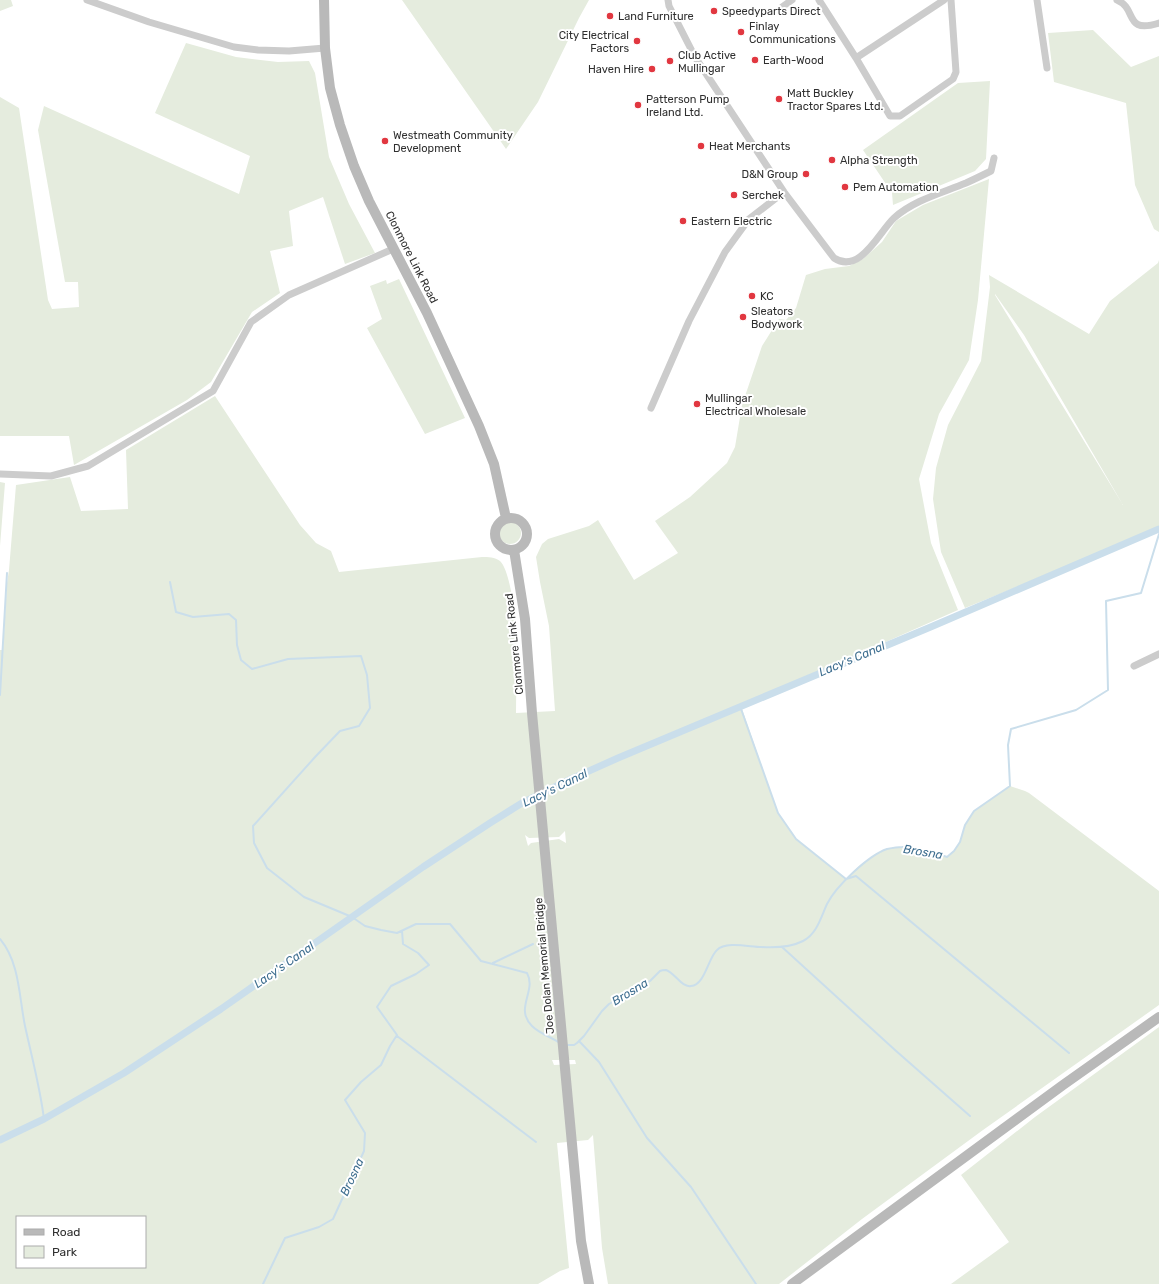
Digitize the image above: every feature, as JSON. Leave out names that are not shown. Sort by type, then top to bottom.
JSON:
[{"type":"main road","name":"Clonmore Link Road","points":[[324,0],[325,48],[330,88],[340,125],[354,166],[369,201],[427,313],[479,426],[494,464],[506,518]]},
{"type":"main road","points":[[506,518],[516,518],[521,521],[526,529],[526,540],[519,548],[514,550],[504,549],[497,543],[495,538],[495,528],[498,523],[506,518]]},
{"type":"main road","name":"Clonmore Link Road","points":[[514,550],[525,619],[532,713]]},
{"type":"main road","name":"Joe Dolan Memorial Bridge","points":[[532,713],[582,1241],[589,1284]]},
{"type":"main road","points":[[792,1284],[1159,1017]]},
{"type":"street","points":[[87,0],[149,22],[234,47],[258,50],[289,51],[325,48]]},
{"type":"street","points":[[668,0],[669,6],[695,57],[784,192],[834,258],[840,262],[850,261],[865,253],[880,237],[892,220],[903,210],[991,171],[994,158]]},
{"type":"street","points":[[782,7],[792,0]]},
{"type":"street","points":[[819,0],[856,58],[890,116],[900,116],[953,80],[956,72],[951,0]]},
{"type":"street","points":[[856,58],[944,0]]},
{"type":"street","points":[[1037,0],[1047,68]]},
{"type":"street","points":[[1117,0],[1126,9],[1135,24],[1139,26],[1150,26],[1159,23]]},
{"type":"street","points":[[651,408],[689,321],[725,252],[749,219],[784,192]]},
{"type":"street","points":[[0,474],[51,476],[88,466],[213,391],[251,322],[289,295],[394,249]]},
{"type":"street","points":[[1134,666],[1159,654]]},
{"type":"green space","points":[[0,0],[11,0],[13,6],[0,11]]},
{"type":"green space","points":[[402,0],[589,0],[538,102],[506,149]]},
{"type":"green space","points":[[1093,30],[1131,67],[1159,56],[1159,232],[1154,229],[1135,185],[1126,103],[1054,82],[1048,33]]},
{"type":"green space","points":[[186,43],[236,57],[278,62],[309,61],[315,73],[329,157],[349,204],[375,253],[345,264],[323,197],[289,211],[293,246],[270,251],[280,293],[252,312],[211,382],[187,400],[74,465],[69,436],[0,436],[0,97],[19,108],[48,300],[52,309],[79,307],[78,282],[65,282],[38,130],[44,106],[239,194],[250,156],[155,113]]},
{"type":"green space","points":[[990,81],[986,159],[975,171],[893,205],[892,193],[863,150],[958,83]]},
{"type":"green space","points":[[989,179],[978,300],[969,360],[939,414],[919,479],[931,543],[958,610],[741,706],[778,813],[796,839],[846,879],[858,867],[872,857],[880,852],[896,847],[916,849],[947,857],[954,851],[960,842],[965,825],[974,811],[1010,786],[1029,793],[1159,891],[1159,1005],[983,1130],[862,1219],[779,1284],[608,1284],[602,1248],[593,1135],[588,1140],[557,1143],[569,1268],[560,1271],[538,1284],[0,1284],[0,1140],[14,1133],[0,1139],[0,650],[3,650],[7,583],[16,485],[70,477],[81,511],[128,509],[126,450],[215,396],[300,525],[316,543],[331,551],[339,572],[482,557],[494,558],[500,561],[507,574],[512,595],[516,625],[516,713],[555,711],[549,626],[536,557],[542,544],[548,539],[589,526],[598,520],[634,580],[678,553],[655,521],[690,497],[727,463],[735,447],[742,405],[762,346],[779,319],[786,320],[796,308],[806,275],[825,269],[849,266],[863,259],[882,242],[896,221],[923,205]],"holes":[[[565,831],[566,843],[559,839],[531,843],[528,846],[525,835],[529,838],[559,837]],[[552,1060],[575,1060],[576,1064],[554,1065]]]},
{"type":"green space","points":[[1159,260],[1159,529],[965,608],[941,552],[933,499],[936,468],[948,425],[981,361],[990,287],[989,275],[1089,334],[1110,301],[1158,263]],"holes":[[[995,294],[1024,335],[1123,505]]]},
{"type":"green space","points":[[399,279],[465,418],[425,434],[367,328],[382,319],[370,286],[386,280],[387,284]]},
{"type":"green space","points":[[0,482],[5,483],[0,546]]},
{"type":"green space","points":[[510,522],[518,525],[521,533],[518,541],[510,544],[502,541],[499,533],[502,525]]},
{"type":"green space","points":[[1159,1027],[1159,1284],[951,1284],[1009,1242],[961,1175],[1035,1117]]},
{"type":"waterway","name":"Lacy's Canal","points":[[0,1140],[44,1119],[124,1073],[221,1009],[423,867],[522,803],[618,758],[933,626],[1159,529]]},
{"type":"waterway","name":"Brosna","points":[[565,1045],[574,1045],[577,1043],[609,1004],[650,981],[661,971],[666,970],[685,985],[691,986],[700,981],[714,954],[721,947],[732,945],[766,947],[788,946],[808,938],[815,930],[831,897],[845,880],[862,864],[880,852],[887,849],[906,847],[924,850],[947,857],[954,851],[960,842],[965,825],[974,811],[1010,786],[1008,745],[1011,729],[1076,710],[1108,690],[1106,601],[1141,593],[1159,534]]},
{"type":"waterway","points":[[0,695],[7,573]]},
{"type":"waterway","points":[[170,582],[176,612],[193,617],[229,614],[236,620],[237,645],[241,660],[252,669],[288,659],[361,656],[367,675],[370,708],[359,726],[340,731],[253,826],[254,843],[267,868],[304,897],[352,917],[365,926],[397,933],[416,924],[450,924],[481,961],[527,973],[529,980],[525,1006],[527,1019],[535,1029],[560,1043]]},
{"type":"waterway","points":[[740,706],[778,813],[796,839],[846,879],[856,876],[1069,1053]]},
{"type":"waterway","name":"Brosna","points":[[263,1284],[285,1238],[319,1227],[333,1219],[364,1151],[365,1133],[345,1100],[361,1082],[381,1065],[397,1035],[377,1007],[391,986],[416,974],[429,965],[418,953],[403,944],[402,931]]},
{"type":"waterway","points":[[0,939],[7,948],[12,959],[18,981],[25,1026],[44,1119]]},
{"type":"waterway","points":[[493,963],[533,944]]},
{"type":"waterway","points":[[782,947],[970,1116]]},
{"type":"waterway","points":[[397,1036],[536,1142]]},
{"type":"waterway","points":[[579,1041],[599,1062],[647,1138],[691,1187],[756,1284]]},
{"type":"place","name":"Speedyparts Direct","points":[[714,11]]},
{"type":"place","name":"Land Furniture","points":[[610,16]]},
{"type":"place","name":"Finlay Communications","points":[[741,32]]},
{"type":"place","name":"City Electrical Factors","points":[[637,41]]},
{"type":"place","name":"Earth-Wood","points":[[755,60]]},
{"type":"place","name":"Club Active Mullingar","points":[[670,61]]},
{"type":"place","name":"Haven Hire","points":[[652,69]]},
{"type":"place","name":"Matt Buckley Tractor Spares Ltd.","points":[[779,99]]},
{"type":"place","name":"Patterson Pump Ireland Ltd.","points":[[638,105]]},
{"type":"place","name":"Westmeath Community Development","points":[[385,141]]},
{"type":"place","name":"Heat Merchants","points":[[701,146]]},
{"type":"place","name":"Alpha Strength","points":[[832,160]]},
{"type":"place","name":"D&N Group","points":[[806,174]]},
{"type":"place","name":"Pem Automation","points":[[845,187]]},
{"type":"place","name":"Serchek","points":[[734,195]]},
{"type":"place","name":"Eastern Electric","points":[[683,221]]},
{"type":"place","name":"KC","points":[[752,296]]},
{"type":"place","name":"Sleators Bodywork","points":[[743,317]]},
{"type":"place","name":"Mullingar Electrical Wholesale","points":[[697,404]]}]
